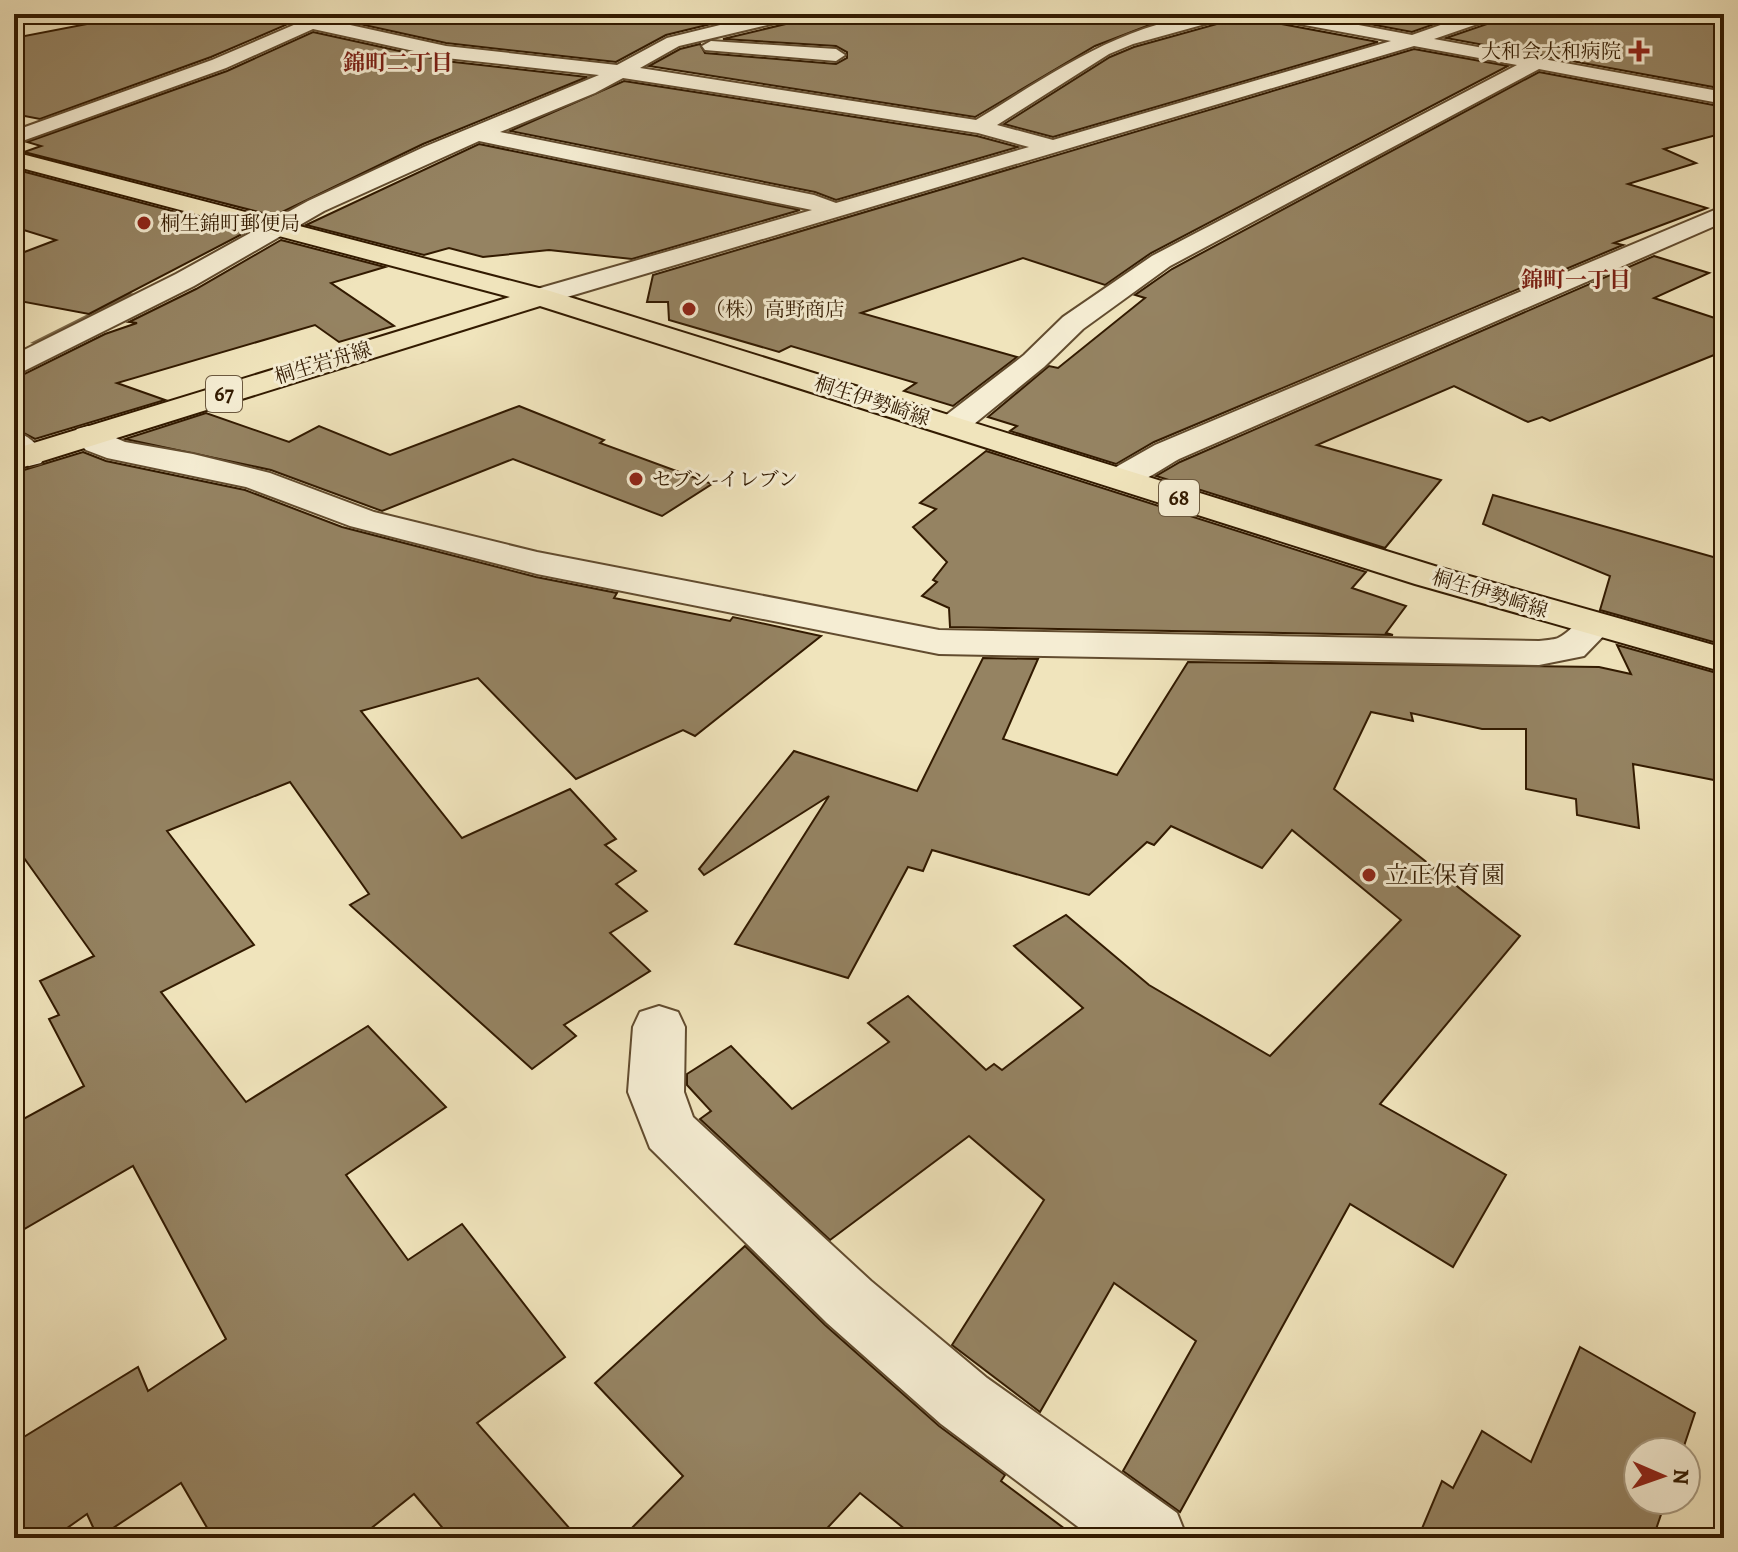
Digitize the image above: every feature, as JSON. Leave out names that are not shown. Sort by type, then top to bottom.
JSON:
[{"type":"main road","name":"桐生伊勢崎線","points":[[14,159],[540,297],[1595,625],[1724,660]]},
{"type":"main road","name":"桐生岩舟線","points":[[19,452],[88,436],[540,297]]},
{"type":"street","points":[[282,14],[446,52],[620,71],[980,127],[1053,147]]},
{"type":"street","points":[[14,367],[185,280],[316,206],[477,134],[588,89],[673,42],[791,14]]},
{"type":"street","points":[[980,127],[1103,50],[1127,40],[1221,14]]},
{"type":"street","points":[[1272,14],[1724,98]]},
{"type":"street","points":[[540,297],[1416,39],[1489,14]]},
{"type":"street","points":[[14,138],[219,64],[312,23]]},
{"type":"street","points":[[673,42],[836,55]]},
{"type":"street","points":[[952,426],[1034,361],[1073,323],[1161,261],[1536,63]]},
{"type":"street","points":[[1675,90],[1688,72]]},
{"type":"street","points":[[477,134],[814,202],[835,211]]},
{"type":"street","points":[[1121,478],[1167,452],[1724,213]]},
{"type":"street","points":[[88,436],[118,451],[193,464],[258,480],[362,519],[537,563],[939,642],[1392,653],[1539,653],[1570,648],[1595,625]]},
{"type":"street","points":[[659,1027],[656,1092],[670,1131],[837,1291],[964,1401],[1152,1538]]},
{"type":"building","points":[[139,14],[270,14],[288,24],[211,57],[40,119],[14,114],[14,38]]},
{"type":"building","points":[[314,14],[752,14],[666,35],[616,62],[446,43]]},
{"type":"building","points":[[803,14],[1192,14],[1160,21],[1095,46],[975,117],[649,66],[680,49],[700,44],[705,53],[836,64],[847,58],[847,52],[836,46],[723,39],[798,21]]},
{"type":"building","points":[[1233,14],[1260,14],[1271,22],[1378,42],[1053,137],[1004,124],[1110,57],[1134,47],[1228,21]]},
{"type":"building","points":[[1316,14],[1463,14],[1412,32]]},
{"type":"building","points":[[1501,14],[1650,14],[1724,23],[1724,89],[1446,38],[1496,21]]},
{"type":"building","points":[[313,32],[445,61],[587,77],[423,144],[274,216],[24,152],[41,146],[27,142],[227,71]]},
{"type":"building","points":[[1414,49],[1508,66],[1151,253],[1105,285],[1023,258],[861,313],[1017,357],[953,406],[904,391],[916,383],[791,346],[779,352],[669,320],[668,302],[647,302],[653,275]]},
{"type":"building","points":[[1539,72],[1724,107],[1724,133],[1664,149],[1696,163],[1628,184],[1707,208],[1614,243],[1623,245],[1154,442],[1116,464],[1010,431],[1017,426],[988,417],[1049,366],[1058,368],[1145,298],[1135,295],[1172,269]]},
{"type":"building","points":[[624,81],[977,136],[1018,147],[836,200],[815,192],[510,131]]},
{"type":"building","points":[[479,144],[800,210],[632,259],[549,250],[483,257],[449,248],[424,255],[306,225]]},
{"type":"building","points":[[14,169],[248,231],[89,314],[14,300],[14,256],[56,240],[14,227]]},
{"type":"building","points":[[281,240],[385,267],[331,283],[394,326],[339,342],[315,325],[117,383],[165,400],[35,439],[14,428],[14,379],[105,334],[137,323],[129,322],[196,289]]},
{"type":"building","points":[[1654,256],[1709,273],[1654,298],[1724,321],[1724,351],[1550,421],[1542,417],[1528,422],[1454,386],[1317,445],[1441,480],[1385,548],[1156,476],[1180,462]]},
{"type":"building","points":[[519,406],[604,440],[600,443],[712,484],[662,516],[513,459],[382,511],[271,470],[125,439],[206,413],[289,442],[319,426],[390,455]]},
{"type":"building","points":[[986,451],[1366,572],[1352,588],[1406,606],[1386,633],[1393,635],[950,627],[949,608],[922,596],[937,582],[933,580],[947,562],[913,527],[936,509],[920,503]]},
{"type":"building","points":[[83,452],[106,461],[245,490],[342,527],[536,577],[617,593],[614,598],[730,621],[733,617],[821,636],[695,736],[683,730],[576,779],[478,678],[361,711],[462,838],[570,789],[616,839],[605,845],[636,871],[616,884],[647,911],[610,933],[650,971],[564,1025],[576,1036],[532,1069],[350,905],[369,894],[290,782],[167,831],[254,945],[161,992],[246,1102],[368,1026],[446,1107],[346,1175],[408,1260],[462,1224],[565,1357],[477,1423],[578,1538],[451,1538],[414,1494],[359,1538],[213,1538],[181,1483],[98,1538],[87,1514],[53,1538],[14,1538],[14,1443],[138,1367],[148,1391],[226,1339],[133,1166],[14,1235],[14,1124],[84,1086],[49,1019],[59,1015],[40,981],[94,956],[14,844],[14,473]]},
{"type":"building","points":[[1493,495],[1724,560],[1724,645],[1600,610],[1610,576],[1483,524]]},
{"type":"building","points":[[1617,645],[1724,675],[1724,782],[1633,764],[1639,828],[1577,815],[1576,799],[1526,789],[1526,729],[1482,729],[1411,713],[1413,721],[1371,712],[1334,789],[1520,936],[1380,1104],[1506,1175],[1453,1267],[1350,1204],[1180,1512],[1123,1471],[1196,1341],[1114,1283],[1040,1412],[952,1345],[1044,1200],[969,1136],[830,1240],[700,1119],[711,1111],[687,1085],[687,1074],[731,1046],[792,1109],[889,1042],[868,1023],[908,996],[986,1070],[994,1064],[1002,1070],[1083,1008],[1014,946],[1066,915],[1149,985],[1270,1056],[1401,920],[1292,830],[1262,868],[1171,826],[1154,845],[1147,842],[1089,895],[932,850],[923,871],[908,867],[848,978],[735,944],[829,796],[704,875],[699,869],[794,751],[917,791],[983,658],[1038,659],[1003,739],[1117,775],[1188,662],[1599,667],[1631,674]]},
{"type":"building","points":[[745,1246],[825,1325],[939,1426],[1005,1475],[1001,1481],[1077,1538],[916,1538],[860,1493],[818,1538],[622,1538],[683,1476],[595,1383]]},
{"type":"building","points":[[1580,1347],[1695,1413],[1687,1436],[1622,1436],[1622,1516],[1661,1516],[1653,1538],[1418,1538],[1442,1481],[1453,1488],[1482,1431],[1531,1462]]},
{"type":"waterway","points":[[538,94],[604,73]]},
{"type":"waterway","points":[[36,343],[134,295]]},
{"type":"place","name":"大和会大和病院","points":[[1639,51]]},
{"type":"place","name":"桐生錦町郵便局","points":[[144,223]]},
{"type":"place","name":"（株）高野商店","points":[[689,309]]},
{"type":"place","name":"セブン-イレブン","points":[[636,479]]},
{"type":"place","name":"立正保育園","points":[[1369,875]]},
{"type":"district","name":"錦町二丁目","points":[[398,63]]},
{"type":"district","name":"錦町一丁目","points":[[1576,280]]}]
